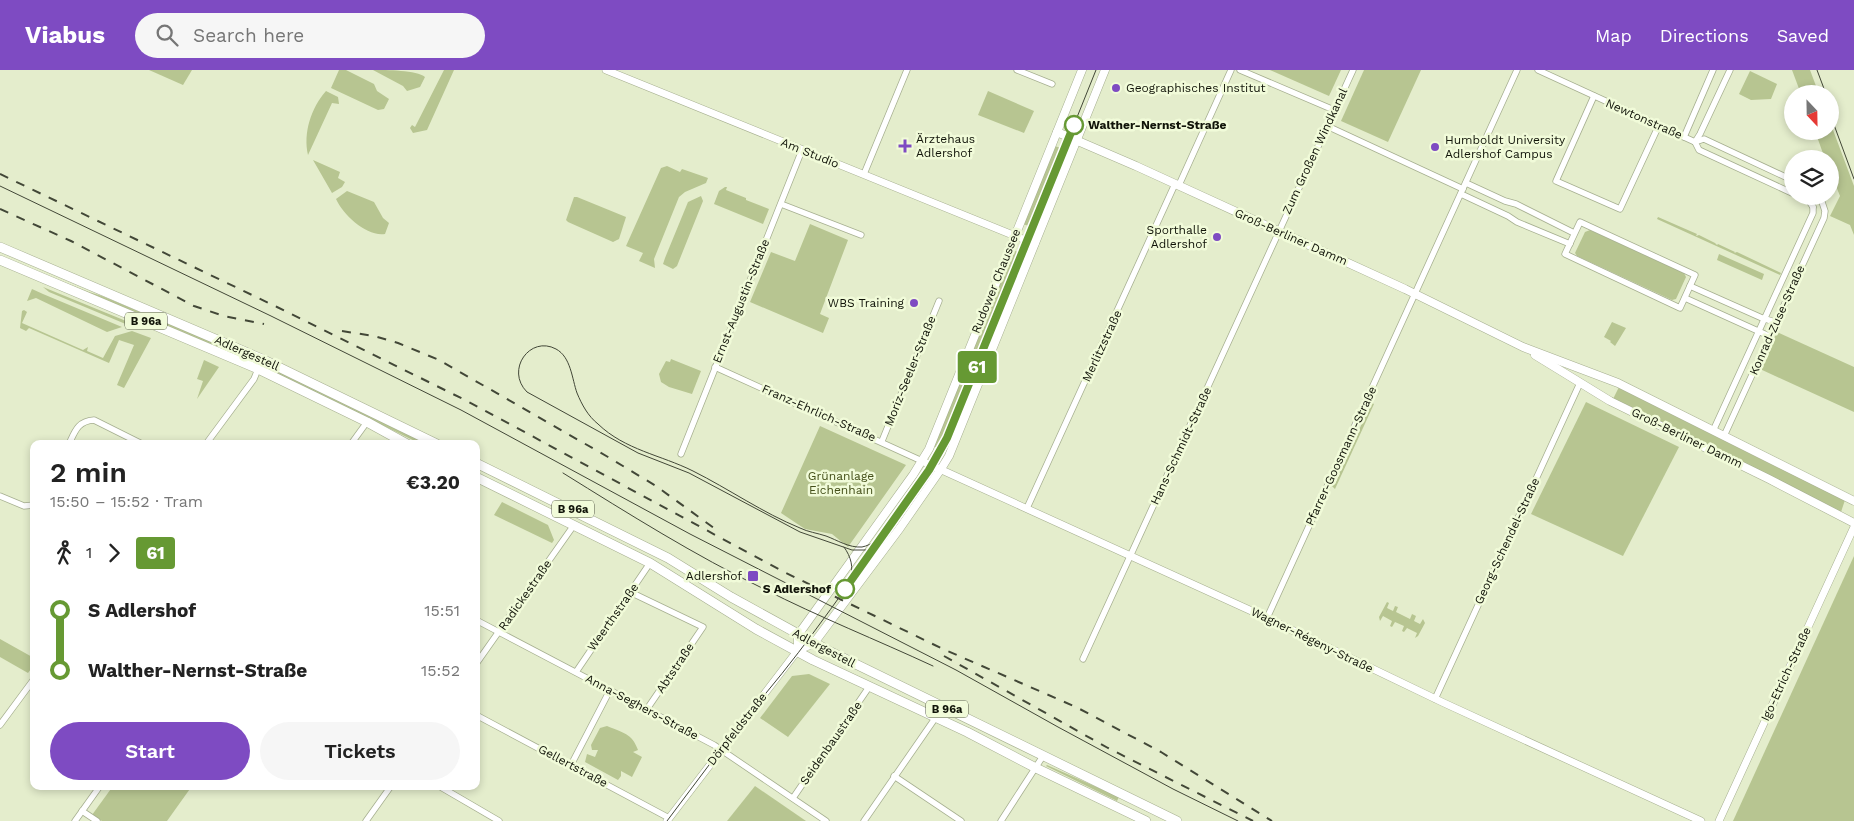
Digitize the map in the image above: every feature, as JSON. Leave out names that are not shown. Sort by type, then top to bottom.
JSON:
[{"type":"main road","name":"Rudower Chaussee","points":[[798,635],[922,461],[931,444],[1082,70]]},
{"type":"main road","name":"Rudower Chaussee","points":[[814,643],[949,456],[1105,70]]},
{"type":"main road","name":"Groß-Berliner Damm","points":[[1057,132],[1177,184],[1415,294],[1523,347],[1610,401],[1854,523]]},
{"type":"main road","name":"Adlergestell","points":[[0,247],[262,359],[429,440]]},
{"type":"main road","points":[[12,265],[16,255]]},
{"type":"main road","name":"Adlergestell","points":[[0,260],[258,369],[367,422],[399,440]]},
{"type":"main road","points":[[34,275],[38,268],[53,270]]},
{"type":"main road","name":"Groß-Berliner Damm","points":[[1523,347],[1618,383],[1854,501]]},
{"type":"main road","points":[[258,369],[262,359]]},
{"type":"main road","points":[[1580,383],[1587,370]]},
{"type":"main road","name":"Adlergestell","points":[[480,464],[668,558],[798,635],[1177,821]]},
{"type":"main road","name":"Adlergestell","points":[[480,479],[650,563],[748,624],[813,660],[936,717],[1146,821]]},
{"type":"main road","points":[[798,635],[798,650],[814,643]]},
{"type":"street","name":"Am Studio","points":[[606,70],[1035,244]]},
{"type":"street","points":[[624,78],[627,70]]},
{"type":"street","points":[[864,174],[907,70]]},
{"type":"street","points":[[1017,70],[1052,84]]},
{"type":"street","name":"Merlitzstraße","points":[[1027,508],[1231,70]]},
{"type":"street","points":[[1240,70],[1334,110]]},
{"type":"street","name":"Zum Großen Windkanal","points":[[1278,231],[1353,70]]},
{"type":"street","name":"Pfarrer-Goosmann-Straße","points":[[1267,618],[1517,70]]},
{"type":"street","name":"Newtonstraße","points":[[1538,70],[1695,142],[1699,150],[1784,189]]},
{"type":"street","points":[[1684,137],[1713,70]]},
{"type":"street","points":[[1695,142],[1730,70]]},
{"type":"street","name":"Newtonstraße","points":[[1594,96],[1556,181],[1620,209],[1659,125]]},
{"type":"street","points":[[1327,126],[1463,188],[1533,211],[1574,233]]},
{"type":"street","name":"Newtonstraße","points":[[1695,142],[1704,139],[1784,176]]},
{"type":"street","name":"Ernst-Augustin-Straße","points":[[681,454],[802,150]]},
{"type":"street","points":[[1463,188],[1517,222],[1570,244]]},
{"type":"street","points":[[781,204],[861,235]]},
{"type":"street","points":[[1813,206],[1818,205]]},
{"type":"street","name":"Konrad-Zuse-Straße","points":[[1724,436],[1824,218],[1824,205]]},
{"type":"street","name":"Konrad-Zuse-Straße","points":[[1713,431],[1813,214],[1813,206]]},
{"type":"street","points":[[1580,222],[1695,275],[1680,308],[1565,254],[1574,233],[1580,222]]},
{"type":"street","name":"Hans-Schmidt-Straße","points":[[1083,659],[1278,231]]},
{"type":"street","points":[[1690,286],[1764,319],[1775,322]]},
{"type":"street","points":[[1685,298],[1769,336]]},
{"type":"street","name":"Moriz-Seeler-Straße","points":[[882,441],[939,301]]},
{"type":"street","name":"Franz-Ehrlich-Straße","points":[[715,367],[882,441],[922,461]]},
{"type":"street","points":[[209,440],[254,378],[258,369]]},
{"type":"street","name":"Georg-Schendel-Straße","points":[[1435,699],[1580,383]]},
{"type":"street","points":[[71,440],[78,425],[82,422],[94,420],[134,440]]},
{"type":"street","points":[[354,440],[367,422]]},
{"type":"street","name":"Wagner-Régeny-Straße","points":[[922,461],[1267,618],[1435,699],[1701,821]]},
{"type":"street","points":[[0,496],[24,506],[30,505]]},
{"type":"street","name":"Radickestraße","points":[[480,658],[574,525]]},
{"type":"street","name":"Igo-Etrich-Straße","points":[[1719,821],[1854,527]]},
{"type":"street","name":"Weerthstraße","points":[[576,672],[650,563]]},
{"type":"street","name":"Abtstraße","points":[[630,592],[703,627],[647,709]]},
{"type":"street","name":"Anna-Seghers-Straße","points":[[480,622],[647,709],[721,750],[826,821]]},
{"type":"street","name":"Dörpfeldstraße","points":[[668,819],[798,650]]},
{"type":"street","points":[[0,725],[30,684]]},
{"type":"street","name":"Seidenbaustraße","points":[[792,798],[869,687]]},
{"type":"street","points":[[571,765],[610,690]]},
{"type":"street","name":"Gellertstraße","points":[[480,717],[668,819]]},
{"type":"street","points":[[864,821],[936,717]]},
{"type":"street","points":[[1001,821],[1043,756]]},
{"type":"street","points":[[894,776],[961,821]]},
{"type":"street","points":[[75,821],[97,790]]},
{"type":"street","points":[[366,821],[388,790]]},
{"type":"street","points":[[446,790],[499,821]]},
{"type":"street","points":[[82,812],[97,821]]},
{"type":"green space","points":[[149,70],[192,70],[183,85]]},
{"type":"green space","points":[[339,70],[346,70],[374,84],[377,91],[389,99],[384,109],[378,110],[331,88]]},
{"type":"green space","points":[[373,70],[408,72],[425,77],[420,87],[407,91],[403,86]]},
{"type":"green space","points":[[444,70],[454,70],[427,130],[413,133],[410,128],[412,125],[415,127]]},
{"type":"green space","points":[[1270,70],[1341,70],[1329,96]]},
{"type":"green space","points":[[1364,70],[1421,70],[1388,142],[1341,121]]},
{"type":"green space","points":[[1792,70],[1810,70],[1816,85],[1798,85]]},
{"type":"green space","points":[[1750,71],[1777,84],[1771,99],[1751,100],[1739,94]]},
{"type":"green space","points":[[326,91],[338,97],[339,104],[332,103],[308,155],[307,138],[312,113]]},
{"type":"green space","points":[[988,91],[1034,111],[1024,133],[978,115]]},
{"type":"green space","points":[[1818,140],[1837,140],[1854,186],[1854,235],[1850,225],[1830,216],[1836,205],[1839,205],[1839,150],[1822,150]]},
{"type":"green space","points":[[1055,146],[1069,151],[1037,229],[1023,224]]},
{"type":"green space","points":[[313,160],[340,172],[338,178],[345,182],[342,187],[332,193]]},
{"type":"green space","points":[[667,166],[680,172],[682,169],[708,178],[706,183],[685,192],[679,197],[654,259],[655,268],[639,261],[643,253],[626,246],[661,168]]},
{"type":"green space","points":[[727,187],[726,190],[746,198],[746,200],[769,209],[763,224],[714,204],[719,191]]},
{"type":"green space","points":[[347,191],[374,202],[383,218],[389,223],[385,234],[378,234],[363,228],[344,212],[336,199]]},
{"type":"green space","points":[[701,196],[703,201],[677,266],[673,269],[663,264],[665,258],[688,202]]},
{"type":"green space","points":[[574,197],[626,217],[619,239],[613,242],[568,222],[566,220]]},
{"type":"green space","points":[[1658,217],[1697,234],[1696,236],[1699,235],[1734,253],[1737,252],[1781,273],[1780,275],[1657,219]]},
{"type":"green space","points":[[810,224],[848,240],[820,314],[829,318],[823,333],[750,302],[771,252],[795,261]]},
{"type":"green space","points":[[1590,230],[1684,273],[1686,277],[1676,299],[1672,300],[1577,256],[1575,253],[1585,232]]},
{"type":"green space","points":[[1015,251],[1027,255],[947,452],[938,447],[933,447],[1012,252]]},
{"type":"green space","points":[[1719,254],[1764,274],[1762,280],[1717,260]]},
{"type":"green space","points":[[39,272],[246,356],[246,359]]},
{"type":"green space","points":[[43,287],[132,324],[128,325],[49,292]]},
{"type":"green space","points":[[32,289],[122,327],[107,332],[36,298],[27,301]]},
{"type":"green space","points":[[22,311],[27,312],[22,323],[83,350],[88,347],[87,351],[103,358],[115,336],[132,331],[151,338],[124,388],[117,385],[134,345],[119,340],[109,363],[29,328],[26,331],[20,328]]},
{"type":"green space","points":[[1612,322],[1626,328],[1615,346],[1604,337]]},
{"type":"green space","points":[[1777,332],[1854,367],[1854,412],[1760,369]]},
{"type":"green space","points":[[671,359],[701,371],[692,394],[669,387],[661,382],[659,374],[666,361],[670,362]]},
{"type":"green space","points":[[204,360],[219,367],[197,399],[203,381],[197,379]]},
{"type":"green space","points":[[269,366],[421,440],[413,440],[267,369]]},
{"type":"green space","points":[[1619,387],[1845,500],[1841,512],[1613,399]]},
{"type":"green space","points":[[1370,402],[1374,404],[1335,489],[1332,486],[1335,484],[1340,473],[1338,472],[1339,470],[1341,471],[1346,460],[1344,459],[1347,457],[1352,446],[1350,445],[1351,443],[1353,444],[1358,433],[1356,432],[1359,430],[1364,419],[1362,418],[1363,416],[1366,417]]},
{"type":"green space","points":[[1586,402],[1679,447],[1623,556],[1531,514]]},
{"type":"green space","name":"Grünanlage Eichenhain","points":[[820,426],[906,465],[848,547],[832,534],[805,529],[781,513]]},
{"type":"green space","points":[[922,483],[925,484],[859,577],[854,574],[875,545],[878,546],[890,530],[888,527],[918,484],[921,485]]},
{"type":"green space","points":[[502,502],[548,525],[554,540],[552,543],[494,515]]},
{"type":"green space","points":[[1854,556],[1854,821],[1733,821]]},
{"type":"green space","points":[[1387,602],[1389,603],[1387,608],[1393,611],[1395,606],[1398,607],[1396,612],[1410,619],[1412,614],[1416,616],[1414,621],[1420,624],[1423,619],[1425,623],[1418,636],[1415,638],[1417,633],[1407,628],[1404,632],[1402,631],[1404,626],[1395,622],[1392,627],[1390,626],[1392,621],[1383,616],[1380,621],[1379,617]]},
{"type":"green space","points":[[0,639],[30,656],[30,670],[28,673],[0,657]]},
{"type":"green space","points":[[809,674],[830,684],[788,737],[760,718],[792,676]]},
{"type":"green space","points":[[607,726],[622,732],[636,744],[638,750],[633,752],[642,757],[632,777],[621,771],[621,776],[618,780],[585,762],[587,754],[595,757],[598,750],[592,750],[591,745],[600,728]]},
{"type":"green space","points":[[1047,765],[1119,797],[1117,801]]},
{"type":"green space","points":[[755,786],[806,821],[727,821]]},
{"type":"green space","points":[[110,790],[189,790],[167,821],[102,821],[92,815]]},
{"type":"tram line","points":[[748,714],[799,652],[831,609],[919,484],[947,438],[1096,70]]},
{"type":"tram line","points":[[1817,70],[1823,85]]},
{"type":"tram line","name":"61","points":[[845,589],[929,470],[955,422],[1074,125]]},
{"type":"tram line","points":[[1839,138],[1854,179]]},
{"type":"tram line","points":[[0,186],[271,316],[461,410],[690,534],[956,670],[1173,789],[1238,821]]},
{"type":"tram line","points":[[875,541],[864,547],[857,547],[803,529],[773,515],[681,465],[631,446],[609,433],[594,421],[581,402],[568,363],[561,353],[556,349],[546,346],[537,347],[524,357],[520,365],[519,374],[521,383],[527,392],[638,453],[689,473],[800,532],[852,550],[869,550],[877,544]]},
{"type":"tram line","points":[[563,473],[662,534],[738,576],[933,666]]},
{"type":"tram line","points":[[844,547],[851,562],[850,579]]},
{"type":"tram line","points":[[667,821],[751,709]]},
{"type":"railway","points":[[0,174],[467,401],[784,572],[943,649],[1076,707],[1161,752],[1272,821]]},
{"type":"railway","points":[[0,209],[71,241],[194,306],[224,316],[264,324]]},
{"type":"railway","points":[[342,331],[374,336],[398,343],[439,360],[656,486],[718,531]]},
{"type":"railway","points":[[944,656],[1108,748],[1253,821]]},
{"type":"place","name":"Geographisches Institut","points":[[1116,88]]},
{"type":"place","name":"Walther-Nernst-Straße","points":[[1074,125]]},
{"type":"place","name":"Ärztehaus Adlershof","points":[[905,146]]},
{"type":"place","name":"Humboldt University Adlershof Campus","points":[[1435,147]]},
{"type":"place","name":"Sporthalle Adlershof","points":[[1217,237]]},
{"type":"place","name":"WBS Training","points":[[914,303]]},
{"type":"place","name":"Adlershof","points":[[753,576]]},
{"type":"place","name":"S Adlershof","points":[[845,589]]}]
